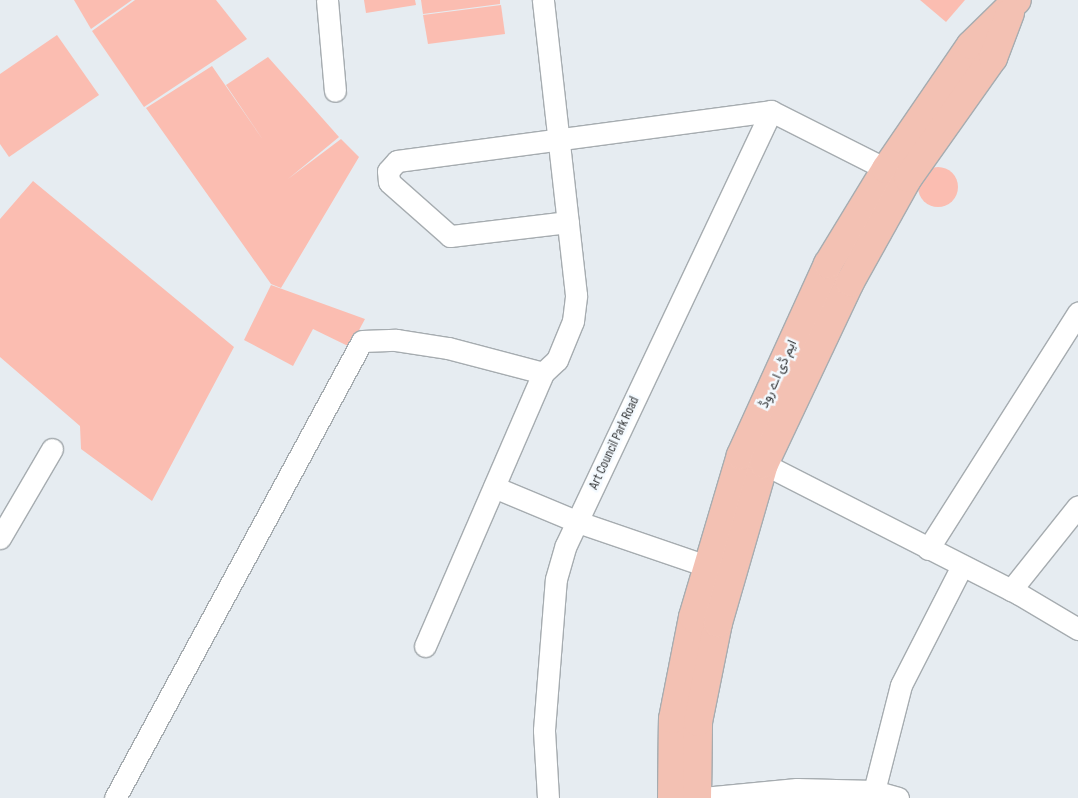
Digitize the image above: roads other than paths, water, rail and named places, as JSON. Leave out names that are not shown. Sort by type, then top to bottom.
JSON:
[{"type":"main road","name":"ایم ڈی اے روڈ","points":[[697,798],[698,722],[717,570],[741,455],[815,291],[886,169],[971,45],[1015,2]]},
{"type":"main road","name":"ایم ڈی اے روڈ","points":[[672,798],[673,719],[717,570],[764,464],[850,282],[908,178],[993,58],[1015,2]]},
{"type":"street","points":[[327,0],[335,91]]},
{"type":"street","points":[[426,646],[544,373],[557,360],[573,321],[576,296],[543,0]]},
{"type":"street","points":[[568,222],[450,236],[389,182],[388,171],[397,161],[559,141],[771,111],[886,169]]},
{"type":"street","name":"Art Council Park Road","points":[[548,798],[544,730],[556,578],[578,522],[771,111]]},
{"type":"street","points":[[928,549],[1078,313]]},
{"type":"street","points":[[118,797],[362,341],[396,340],[448,348],[544,373]]},
{"type":"street","points":[[0,538],[52,449]]},
{"type":"street","points":[[764,464],[1011,590],[1078,629]]},
{"type":"street","points":[[494,487],[578,522],[717,570]]},
{"type":"street","points":[[1011,590],[1078,506]]},
{"type":"street","points":[[874,792],[901,686],[962,566]]},
{"type":"street","points":[[703,798],[797,789],[874,792],[898,798]]}]
